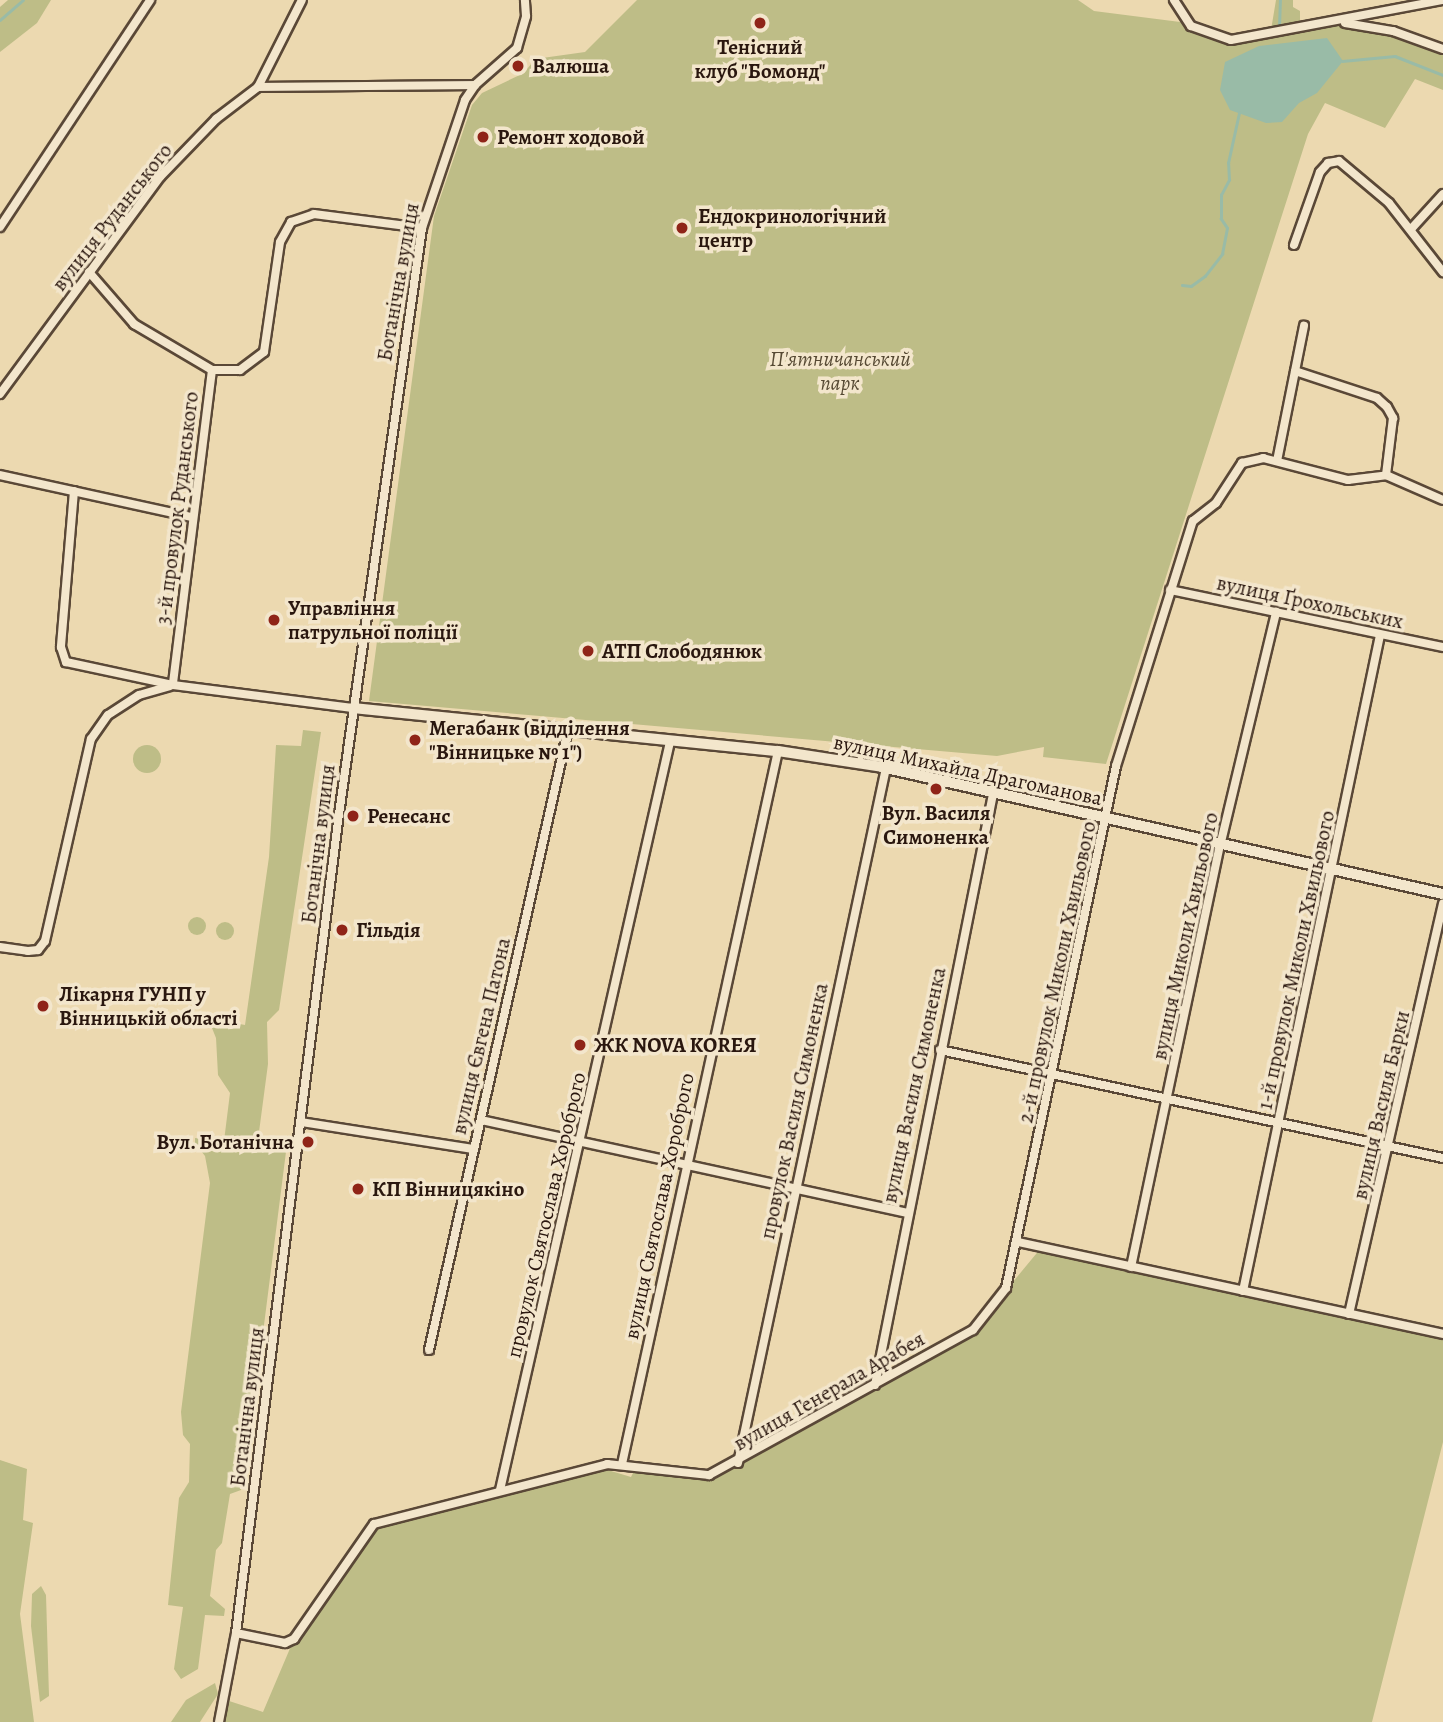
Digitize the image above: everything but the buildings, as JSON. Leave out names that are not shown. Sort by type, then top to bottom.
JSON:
[{"type":"street","points":[[0,227],[150,0]]},
{"type":"street","name":"вулиця Руданського","points":[[0,394],[160,177],[216,119],[258,87],[302,0]]},
{"type":"street","name":"Ботанічна вулиця","points":[[219,1722],[236,1633],[353,708],[422,228],[465,100],[475,85],[517,48],[526,16],[525,0]]},
{"type":"street","points":[[1174,0],[1191,26],[1222,39],[1270,36],[1443,0]]},
{"type":"street","points":[[1339,22],[1393,31],[1443,49]]},
{"type":"street","points":[[258,87],[475,85]]},
{"type":"street","points":[[1294,245],[1320,172],[1328,163],[1339,161],[1352,167],[1412,228],[1443,272]]},
{"type":"street","points":[[1412,228],[1443,194]]},
{"type":"street","points":[[212,370],[240,370],[264,352],[280,242],[291,222],[314,215],[422,228]]},
{"type":"street","name":"3-й провулок Руданського","points":[[89,272],[134,324],[212,370],[191,517],[173,685]]},
{"type":"street","points":[[1304,326],[1276,461],[1348,480],[1386,475],[1443,500]]},
{"type":"street","points":[[1295,371],[1377,398],[1387,407],[1393,418],[1386,475]]},
{"type":"street","name":"2-й провулок Миколи Хвильового","points":[[1018,1242],[1116,766],[1189,527],[1216,503],[1235,469],[1251,459],[1276,461]]},
{"type":"street","points":[[0,475],[191,517]]},
{"type":"street","points":[[74,491],[62,657],[76,667],[173,685],[353,708]]},
{"type":"street","name":"вулиця Ґрохольських","points":[[1170,590],[1443,647]]},
{"type":"street","name":"вулиця Миколи Хвильового","points":[[1130,1267],[1169,1099],[1220,846],[1276,612]]},
{"type":"street","name":"1-й провулок Миколи Хвильового","points":[[1243,1291],[1380,635]]},
{"type":"street","points":[[0,947],[38,950],[45,941],[91,739],[108,715],[139,695],[173,685]]},
{"type":"street","name":"вулиця Михайла Драгоманова","points":[[353,708],[778,751],[886,768],[1220,846],[1443,894]]},
{"type":"street","name":"вулиця Євгена Патона","points":[[429,1350],[568,730]]},
{"type":"street","name":"провулок Святослава Хороброго","points":[[500,1490],[670,742]]},
{"type":"street","name":"вулиця Святослава Хороброго","points":[[622,1464],[685,1165],[778,751]]},
{"type":"street","name":"провулок Василя Симоненка","points":[[738,1463],[886,768]]},
{"type":"street","name":"вулиця Василя Симоненка","points":[[875,1385],[906,1213],[993,794]]},
{"type":"street","name":"вулиця Василя Барки","points":[[1349,1314],[1391,1147],[1443,904]]},
{"type":"street","points":[[940,1050],[1443,1158]]},
{"type":"street","points":[[481,1120],[906,1213]]},
{"type":"street","points":[[301,1122],[474,1149]]},
{"type":"street","points":[[1018,1242],[1443,1334]]},
{"type":"street","name":"вулиця Генерала Арабея","points":[[236,1633],[285,1643],[295,1639],[374,1524],[500,1490],[622,1464],[694,1477],[738,1463],[973,1330],[1006,1288],[1018,1242]]},
{"type":"green space","points":[[8,0],[51,0],[37,23],[0,52],[0,7]]},
{"type":"green space","name":"П'ятничанський парк","points":[[637,0],[1078,0],[1094,11],[1188,23],[1212,37],[1270,36],[1276,0],[1293,0],[1293,7],[1300,11],[1300,29],[1339,22],[1383,29],[1443,49],[1443,90],[1415,79],[1385,128],[1325,103],[1308,134],[1106,764],[1043,757],[1044,747],[997,756],[369,701],[434,216],[472,105],[482,93],[524,73],[535,59],[585,52]]},
{"type":"green space","points":[[303,730],[321,732],[279,1010],[267,1022],[268,1064],[259,1132],[264,1140],[276,1143],[288,1136],[247,1459],[241,1490],[230,1494],[222,1543],[216,1550],[210,1596],[225,1609],[224,1616],[205,1615],[198,1669],[181,1679],[174,1669],[183,1607],[168,1605],[179,1498],[189,1482],[190,1444],[183,1435],[181,1412],[210,1183],[205,1156],[195,1143],[195,1138],[224,1141],[230,1093],[218,1075],[216,1038],[208,1018],[245,1025],[269,857],[276,745],[301,746]]},
{"type":"green space","points":[[147,745],[157,749],[161,759],[157,769],[147,773],[137,769],[133,759],[137,749]]},
{"type":"green space","points":[[193,917],[201,917],[206,926],[204,933],[193,935],[188,930],[188,922]]},
{"type":"green space","points":[[221,922],[229,922],[234,931],[232,938],[221,940],[216,935],[216,927]]},
{"type":"green space","points":[[1041,1248],[1443,1334],[1443,1442],[1372,1722],[220,1722],[226,1700],[263,1712],[294,1639],[374,1524],[601,1468],[631,1477],[635,1469],[709,1475],[973,1330]]},
{"type":"green space","points":[[0,1460],[27,1469],[23,1520],[33,1523],[20,1614],[34,1722],[0,1722]]},
{"type":"green space","points":[[41,1586],[46,1595],[49,1696],[40,1702],[31,1626],[32,1594]]},
{"type":"green space","points":[[215,1683],[218,1694],[200,1722],[171,1722],[186,1700]]},
{"type":"shaded area","points":[[1327,38],[1343,61],[1317,93],[1299,103],[1282,122],[1266,123],[1230,110],[1220,90],[1225,62],[1259,46]]},
{"type":"waterway","points":[[0,20],[23,0]]},
{"type":"waterway","points":[[1279,27],[1280,0]]},
{"type":"waterway","points":[[1342,61],[1395,56],[1443,75]]},
{"type":"waterway","points":[[1182,285],[1191,286],[1205,276],[1222,254],[1227,228],[1221,219],[1221,195],[1229,180],[1228,163],[1239,113]]},
{"type":"place","name":"Тенісний клуб \"Бомонд\"","points":[[760,23]]},
{"type":"place","name":"Валюша","points":[[518,66]]},
{"type":"place","name":"Ремонт ходовой","points":[[483,137]]},
{"type":"place","name":"Ендокринологічний центр","points":[[682,228]]},
{"type":"place","name":"Управління патрульної поліції","points":[[274,620]]},
{"type":"place","name":"АТП Слободянюк","points":[[588,651]]},
{"type":"place","name":"Мегабанк (відділення \"Вінницьке № 1\")","points":[[415,740]]},
{"type":"place","name":"Вул. Василя Симоненка","points":[[936,789]]},
{"type":"place","name":"Ренесанс","points":[[353,816]]},
{"type":"place","name":"Гільдія","points":[[342,930]]},
{"type":"place","name":"Лікарня ГУНП у Вінницькій області","points":[[43,1006]]},
{"type":"place","name":"ЖК NOVA KOREЯ","points":[[580,1045]]},
{"type":"place","name":"Вул. Ботанічна","points":[[308,1142]]},
{"type":"place","name":"КП Вінницякіно","points":[[358,1189]]}]
